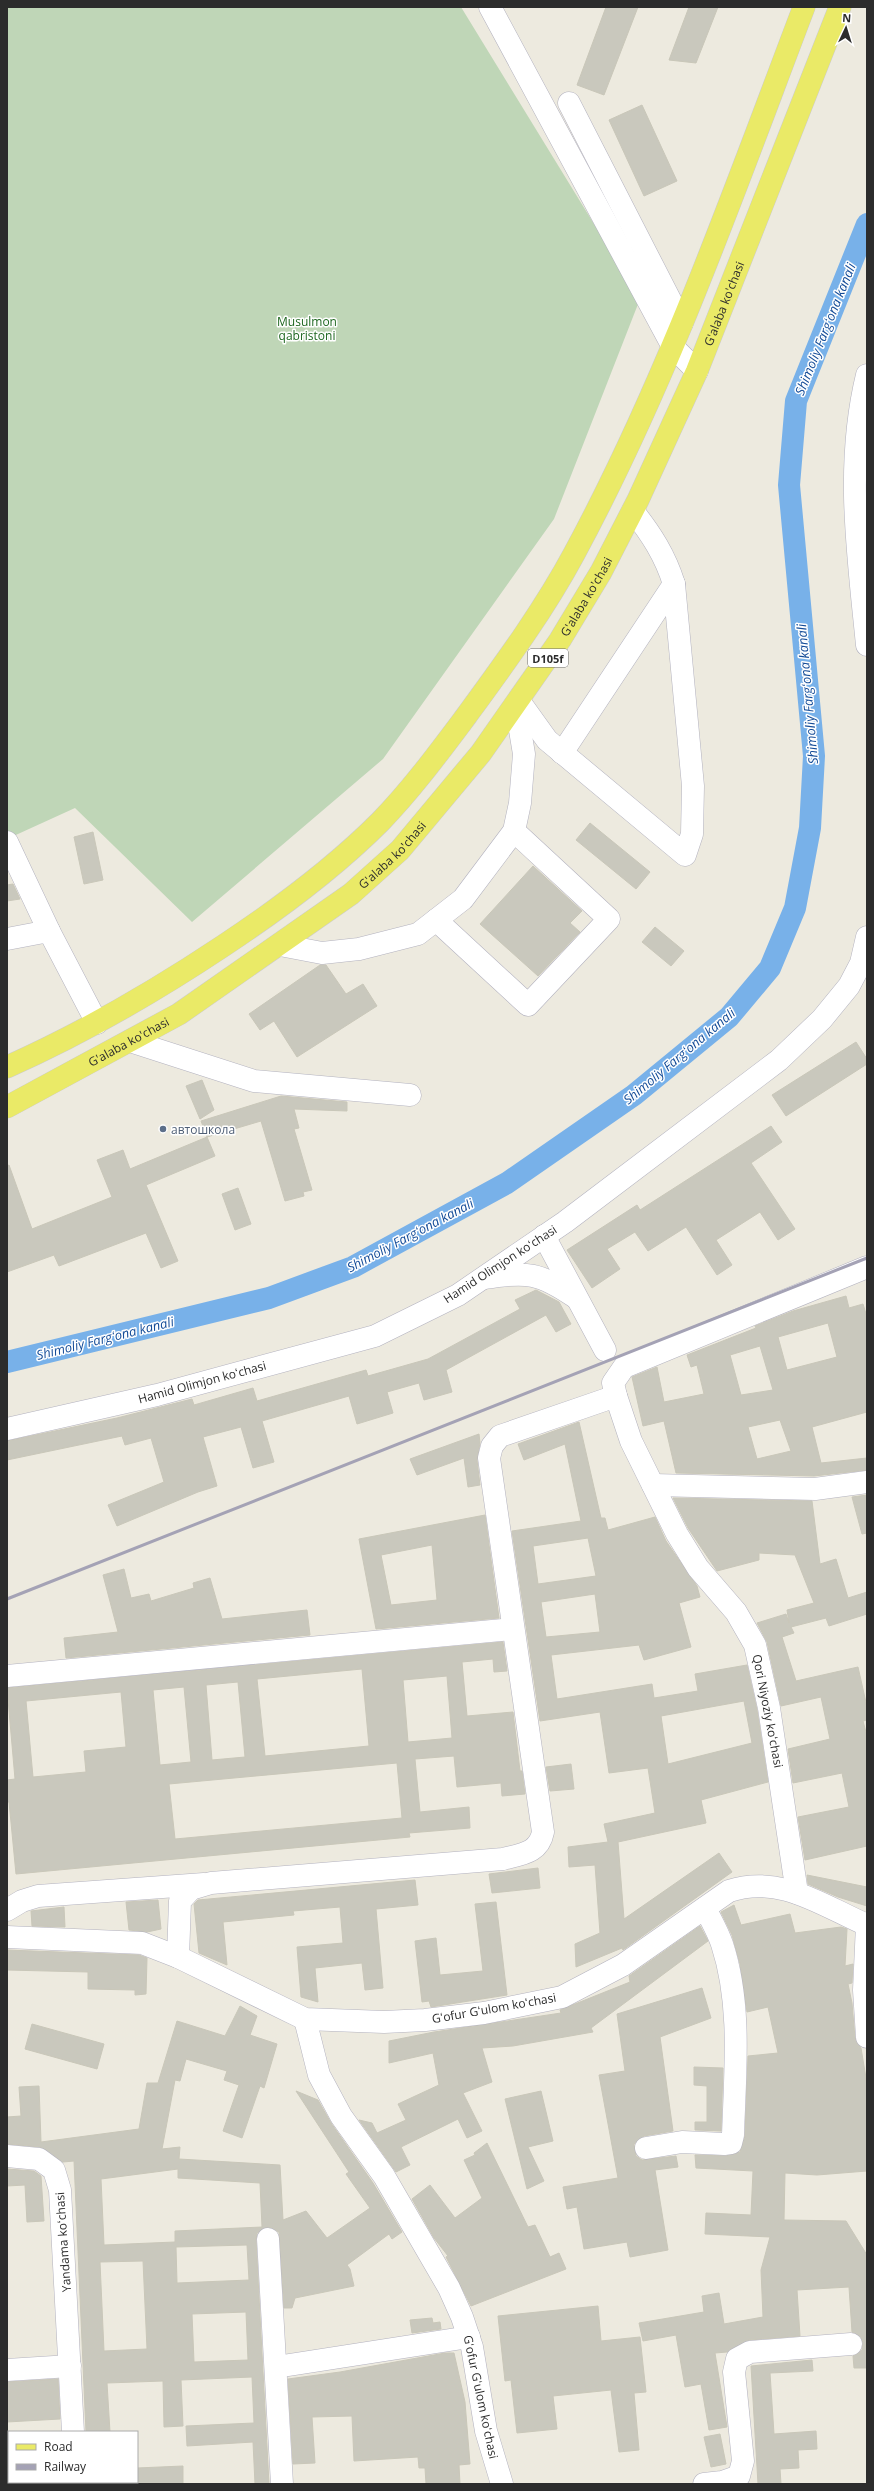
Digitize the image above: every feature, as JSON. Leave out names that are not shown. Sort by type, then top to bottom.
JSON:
[{"type":"main road","name":"D105f","points":[[7,1068],[70,1038],[170,981],[256,924],[336,864],[381,820],[423,771],[492,682],[573,556],[619,467],[673,346],[804,7]]},
{"type":"main road","name":"G'alaba ko'chasi","points":[[7,1107],[179,1014],[280,945],[351,894],[400,850],[449,794],[518,704],[560,640],[601,572],[633,511],[697,371],[840,7]]},
{"type":"street","points":[[490,7],[673,346],[697,371]]},
{"type":"street","points":[[569,103],[682,323]]},
{"type":"street","points":[[867,375],[854,448],[854,504],[867,645]]},
{"type":"street","points":[[518,704],[547,740],[685,855],[692,834],[693,786],[674,584],[667,562],[652,535],[633,511]]},
{"type":"street","points":[[562,753],[674,584]]},
{"type":"street","points":[[280,945],[322,953],[359,949],[418,934],[463,899],[514,831],[520,803],[524,754],[518,704]]},
{"type":"street","points":[[436,920],[528,1005],[609,919],[514,831]]},
{"type":"street","points":[[7,842],[49,931],[97,1023]]},
{"type":"street","points":[[7,939],[49,931]]},
{"type":"street","name":"Hamid Olimjon koʻchasi","points":[[7,1429],[157,1395],[375,1336],[458,1295],[544,1236],[779,1060],[822,1019],[849,986],[861,963],[866,944]]},
{"type":"street","points":[[130,1041],[254,1081],[410,1096]]},
{"type":"street","points":[[544,1236],[605,1350]]},
{"type":"street","points":[[7,1910],[22,1901],[38,1896],[503,1859],[528,1853],[537,1847],[543,1832],[512,1629],[489,1458],[492,1446],[500,1436],[616,1396],[613,1383],[624,1367],[867,1267]]},
{"type":"street","points":[[482,1278],[508,1274],[529,1275],[550,1280],[577,1299]]},
{"type":"street","name":"Qori Niyoziy koʻchasi","points":[[616,1396],[631,1441],[677,1534],[698,1568],[736,1612],[755,1645],[769,1708],[797,1893]]},
{"type":"street","points":[[653,1485],[815,1489],[867,1482]]},
{"type":"street","points":[[7,1676],[512,1629]]},
{"type":"street","points":[[178,1957],[180,1901],[191,1889],[211,1883]]},
{"type":"street","name":"Gʻofur Gʻulom koʻchasi","points":[[502,2484],[486,2431],[469,2337],[449,2288],[384,2176],[341,2116],[319,2075],[305,2019],[384,2022],[425,2020],[484,2013],[562,1997],[623,1965],[729,1891],[747,1885],[765,1885],[797,1893],[867,1925]]},
{"type":"street","points":[[646,2148],[682,2142],[731,2143],[735,2058],[734,2001],[722,1944],[705,1908]]},
{"type":"street","points":[[867,1925],[864,1990],[867,2037]]},
{"type":"street","points":[[7,1938],[142,1943],[178,1957],[305,2019]]},
{"type":"street","name":"Yandama koʻchasi","points":[[7,2156],[39,2159],[54,2170],[60,2190],[73,2431]]},
{"type":"street","points":[[268,2239],[282,2484]]},
{"type":"street","points":[[276,2367],[469,2337]]},
{"type":"street","points":[[704,2484],[722,2482],[739,2476],[743,2461],[734,2372],[737,2359],[750,2352],[851,2344]]},
{"type":"street","points":[[7,2370],[70,2366]]},
{"type":"green space","name":"Musulmon qabristoni","points":[[7,7],[461,7],[640,299],[554,519],[383,759],[192,922],[75,808],[7,839]]},
{"type":"building","points":[[606,7],[638,7],[604,95],[577,85]]},
{"type":"building","points":[[689,7],[718,7],[696,63],[669,60]]},
{"type":"building","points":[[642,105],[677,181],[644,196],[609,120]]},
{"type":"building","points":[[590,823],[650,872],[636,889],[576,840]]},
{"type":"building","points":[[93,832],[103,880],[84,884],[74,837]]},
{"type":"building","points":[[533,866],[582,911],[570,923],[580,932],[538,976],[480,924]]},
{"type":"building","points":[[13,884],[20,899],[7,901],[7,885]]},
{"type":"building","points":[[655,927],[684,951],[671,966],[642,942]]},
{"type":"building","points":[[320,965],[326,965],[346,994],[363,984],[377,1006],[297,1057],[274,1021],[260,1030],[249,1014]]},
{"type":"building","points":[[856,1042],[867,1059],[867,1064],[786,1116],[772,1095]]},
{"type":"building","points":[[202,1080],[214,1110],[200,1119],[186,1086]]},
{"type":"building","points":[[281,1096],[347,1102],[347,1111],[294,1109],[299,1128],[294,1129],[312,1190],[303,1192],[304,1196],[285,1201],[261,1121],[207,1137],[201,1121]]},
{"type":"building","points":[[771,1126],[782,1142],[751,1163],[795,1229],[778,1240],[760,1212],[716,1240],[732,1265],[717,1275],[686,1227],[648,1251],[635,1232],[607,1249],[620,1269],[592,1288],[567,1250],[637,1205],[640,1210]]},
{"type":"building","points":[[207,1137],[215,1156],[146,1185],[178,1261],[161,1268],[146,1233],[59,1266],[54,1255],[7,1272],[7,1166],[9,1165],[32,1229],[112,1197],[97,1160],[123,1150],[130,1169]]},
{"type":"building","points":[[238,1188],[251,1224],[235,1230],[222,1194]]},
{"type":"building","points":[[536,1290],[559,1302],[571,1324],[556,1332],[546,1315],[446,1370],[452,1392],[424,1400],[419,1383],[387,1392],[393,1413],[357,1424],[349,1396],[262,1421],[274,1462],[253,1468],[241,1427],[203,1437],[217,1486],[198,1492],[117,1526],[108,1505],[164,1482],[151,1438],[125,1445],[122,1436],[7,1460],[7,1441],[117,1418],[192,1399],[194,1405],[253,1388],[257,1401],[366,1370],[368,1376],[428,1359],[520,1309],[515,1300]]},
{"type":"building","points":[[846,1296],[849,1308],[863,1304],[867,1317],[867,1412],[812,1427],[821,1463],[867,1458],[867,1470],[814,1476],[676,1473],[664,1421],[643,1426],[632,1377],[657,1367],[664,1402],[704,1394],[697,1365],[691,1367],[687,1355],[756,1328],[755,1326],[793,1311]],"holes":[[[828,1323],[837,1357],[787,1370],[778,1337]],[[760,1346],[773,1390],[741,1395],[730,1355]],[[780,1420],[791,1451],[757,1459],[748,1427]]]},
{"type":"building","points":[[579,1422],[601,1518],[605,1518],[608,1530],[655,1517],[666,1541],[697,1586],[700,1597],[679,1603],[691,1647],[644,1660],[639,1645],[551,1655],[557,1699],[652,1684],[654,1698],[698,1691],[695,1674],[747,1665],[757,1710],[768,1782],[701,1800],[706,1823],[618,1842],[624,1919],[719,1853],[732,1872],[623,1950],[622,1948],[576,1967],[575,1944],[600,1933],[595,1865],[569,1867],[568,1847],[608,1842],[604,1824],[655,1813],[648,1768],[609,1773],[600,1712],[540,1721],[512,1531],[581,1521],[565,1444],[524,1460],[518,1444]],"holes":[[[588,1538],[596,1576],[538,1584],[533,1546]],[[595,1594],[600,1632],[546,1637],[541,1602]],[[744,1701],[752,1743],[668,1764],[661,1716]]]},
{"type":"building","points":[[479,1434],[480,1443],[477,1460],[480,1485],[468,1487],[464,1458],[417,1475],[410,1459]]},
{"type":"building","points":[[867,1495],[867,1533],[862,1534],[852,1497]]},
{"type":"building","points":[[673,1498],[812,1501],[820,1564],[836,1559],[848,1598],[867,1592],[867,1614],[829,1626],[826,1618],[791,1627],[794,1633],[782,1637],[796,1681],[858,1667],[867,1707],[867,1720],[863,1721],[867,1736],[867,1846],[805,1860],[798,1817],[849,1807],[842,1773],[793,1783],[788,1749],[830,1739],[821,1697],[781,1706],[767,1642],[757,1623],[786,1614],[789,1623],[787,1610],[814,1603],[795,1555],[759,1553],[759,1560],[717,1571],[688,1528]]},
{"type":"building","points":[[485,1515],[499,1618],[376,1629],[359,1539]],"holes":[[[432,1545],[437,1600],[391,1605],[381,1555]]]},
{"type":"building","points":[[124,1569],[131,1598],[149,1594],[151,1601],[194,1588],[193,1583],[210,1578],[222,1619],[307,1610],[310,1635],[66,1658],[64,1638],[118,1632],[103,1575]]},
{"type":"building","points":[[503,1642],[507,1671],[494,1672],[493,1659],[462,1662],[467,1716],[513,1712],[520,1771],[522,1771],[525,1794],[502,1796],[501,1783],[457,1787],[454,1756],[415,1759],[420,1812],[469,1807],[470,1828],[409,1833],[410,1837],[16,1874],[9,1802],[7,1802],[7,1780],[15,1779],[7,1688]],"holes":[[[362,1669],[369,1746],[265,1756],[257,1679]],[[447,1676],[452,1738],[408,1742],[403,1680]],[[238,1682],[245,1757],[212,1760],[206,1685]],[[184,1687],[191,1762],[160,1765],[153,1690]],[[121,1692],[126,1747],[84,1751],[86,1772],[33,1777],[26,1701]],[[397,1763],[402,1818],[175,1839],[169,1784]]]},
{"type":"building","points":[[571,1764],[574,1789],[550,1791],[546,1767]]},
{"type":"building","points":[[538,1868],[540,1888],[492,1893],[489,1874]]},
{"type":"building","points":[[807,1875],[867,1887],[867,1906],[838,1897],[808,1884]]},
{"type":"building","points":[[415,1880],[418,1905],[376,1909],[383,1988],[365,1990],[362,1963],[315,1968],[318,2002],[301,1997],[297,1947],[343,1943],[340,1907],[293,1911],[294,1915],[223,1922],[227,1965],[199,1953],[194,1904],[198,1900]]},
{"type":"building","points":[[158,1900],[161,1929],[147,1932],[129,1930],[126,1902]]},
{"type":"building","points":[[496,1902],[507,1995],[431,2007],[429,2001],[422,2002],[415,1941],[436,1938],[440,1975],[483,1971],[475,1904]]},
{"type":"building","points":[[734,1905],[741,1925],[790,1914],[795,1933],[841,1927],[847,1929],[845,1966],[853,1964],[852,1983],[848,1984],[852,2003],[855,2038],[861,2048],[867,2084],[867,2171],[817,2175],[785,2173],[784,2220],[846,2221],[867,2255],[867,2368],[854,2368],[853,2356],[862,2350],[863,2343],[861,2337],[852,2332],[849,2287],[797,2290],[800,2336],[749,2340],[727,2352],[715,2353],[727,2427],[709,2430],[701,2384],[685,2387],[676,2335],[643,2341],[639,2323],[704,2312],[702,2296],[719,2293],[724,2324],[763,2317],[761,2270],[770,2237],[705,2234],[706,2213],[751,2215],[753,2171],[696,2168],[695,2155],[726,2156],[740,2152],[745,2136],[748,2056],[778,2053],[768,2007],[747,2012],[740,1964],[732,1935],[721,1912]]},
{"type":"building","points":[[64,1907],[65,1927],[32,1926],[31,1911]]},
{"type":"building","points":[[700,1926],[708,1941],[591,2028],[593,2032],[513,2046],[482,2048],[492,2082],[463,2093],[482,2131],[467,2138],[458,2119],[401,2147],[410,2165],[396,2172],[359,2120],[372,2123],[377,2133],[406,2120],[398,2104],[439,2085],[433,2053],[389,2063],[389,2041],[434,2032],[561,2013],[560,2010],[630,1982],[629,1976]]},
{"type":"building","points":[[7,1950],[139,1955],[147,1958],[146,1994],[135,1995],[135,1990],[88,1989],[88,1972],[7,1970]]},
{"type":"building","points":[[702,1988],[711,2018],[660,2037],[673,2131],[644,2136],[634,2144],[636,2156],[642,2160],[676,2156],[678,2167],[655,2170],[668,2250],[630,2257],[627,2242],[584,2249],[577,2207],[567,2209],[563,2187],[618,2178],[599,2075],[625,2071],[617,2014]]},
{"type":"building","points":[[240,2006],[257,2016],[250,2035],[277,2044],[264,2088],[260,2086],[242,2138],[223,2131],[239,2085],[224,2080],[227,2071],[186,2059],[180,2081],[175,2080],[162,2149],[180,2147],[179,2159],[280,2165],[283,2220],[306,2211],[327,2238],[370,2208],[346,2174],[349,2172],[296,2091],[318,2100],[331,2123],[373,2183],[402,2232],[392,2239],[389,2234],[347,2265],[350,2269],[354,2286],[295,2298],[292,2308],[284,2308],[279,2232],[268,2227],[257,2233],[256,2240],[269,2484],[255,2484],[253,2442],[187,2446],[186,2426],[254,2423],[252,2377],[181,2380],[183,2426],[164,2427],[163,2381],[107,2383],[110,2431],[86,2431],[74,2161],[63,2162],[40,2147],[7,2144],[7,2117],[21,2116],[19,2087],[39,2086],[41,2142],[139,2129],[147,2083],[158,2083],[177,2021],[225,2036]],"holes":[[[178,2169],[178,2178],[260,2183],[262,2227],[175,2231],[175,2242],[104,2245],[101,2179]],[[247,2245],[249,2280],[177,2283],[176,2247]],[[143,2261],[147,2349],[104,2351],[100,2262]],[[246,2312],[248,2360],[194,2362],[192,2314]]]},
{"type":"building","points":[[32,2024],[104,2044],[97,2069],[25,2049]]},
{"type":"building","points":[[694,2067],[723,2068],[721,2131],[695,2130],[695,2122],[707,2122],[707,2086],[694,2085]]},
{"type":"building","points":[[541,2091],[553,2141],[528,2147],[544,2181],[527,2189],[505,2099]]},
{"type":"building","points":[[487,2143],[528,2227],[535,2225],[550,2257],[559,2253],[566,2269],[471,2306],[446,2257],[448,2256],[434,2238],[412,2199],[430,2185],[455,2218],[482,2198],[464,2160],[475,2155],[474,2153]]},
{"type":"building","points":[[7,2169],[34,2171],[41,2176],[44,2221],[27,2222],[25,2185],[7,2186]]},
{"type":"building","points":[[598,2306],[601,2341],[640,2337],[646,2392],[634,2393],[639,2450],[619,2452],[611,2390],[553,2396],[557,2429],[517,2433],[511,2380],[505,2381],[498,2316]]},
{"type":"building","points":[[432,2318],[433,2323],[440,2322],[441,2329],[412,2333],[410,2320]]},
{"type":"building","points":[[445,2353],[454,2353],[465,2402],[470,2464],[459,2465],[460,2484],[426,2484],[425,2468],[419,2468],[418,2457],[354,2461],[352,2416],[312,2417],[315,2463],[293,2464],[288,2379],[340,2372]]},
{"type":"building","points":[[812,2360],[813,2371],[770,2373],[774,2434],[816,2431],[817,2449],[798,2450],[799,2468],[780,2469],[781,2484],[758,2484],[751,2366]]},
{"type":"building","points":[[58,2379],[60,2419],[7,2422],[7,2382]]},
{"type":"building","points":[[720,2434],[726,2464],[711,2467],[704,2437]]},
{"type":"building","points":[[183,2466],[183,2484],[137,2484],[138,2468]]},
{"type":"waterway","name":"Shimoliy Fargʻona kanali","points":[[7,1362],[269,1298],[353,1267],[507,1183],[634,1095],[729,1017],[770,968],[795,908],[810,828],[814,756],[789,485],[796,401],[867,224]]},
{"type":"railway","points":[[7,1599],[867,1258]]},
{"type":"place","name":"автошкола","points":[[163,1129]]}]
